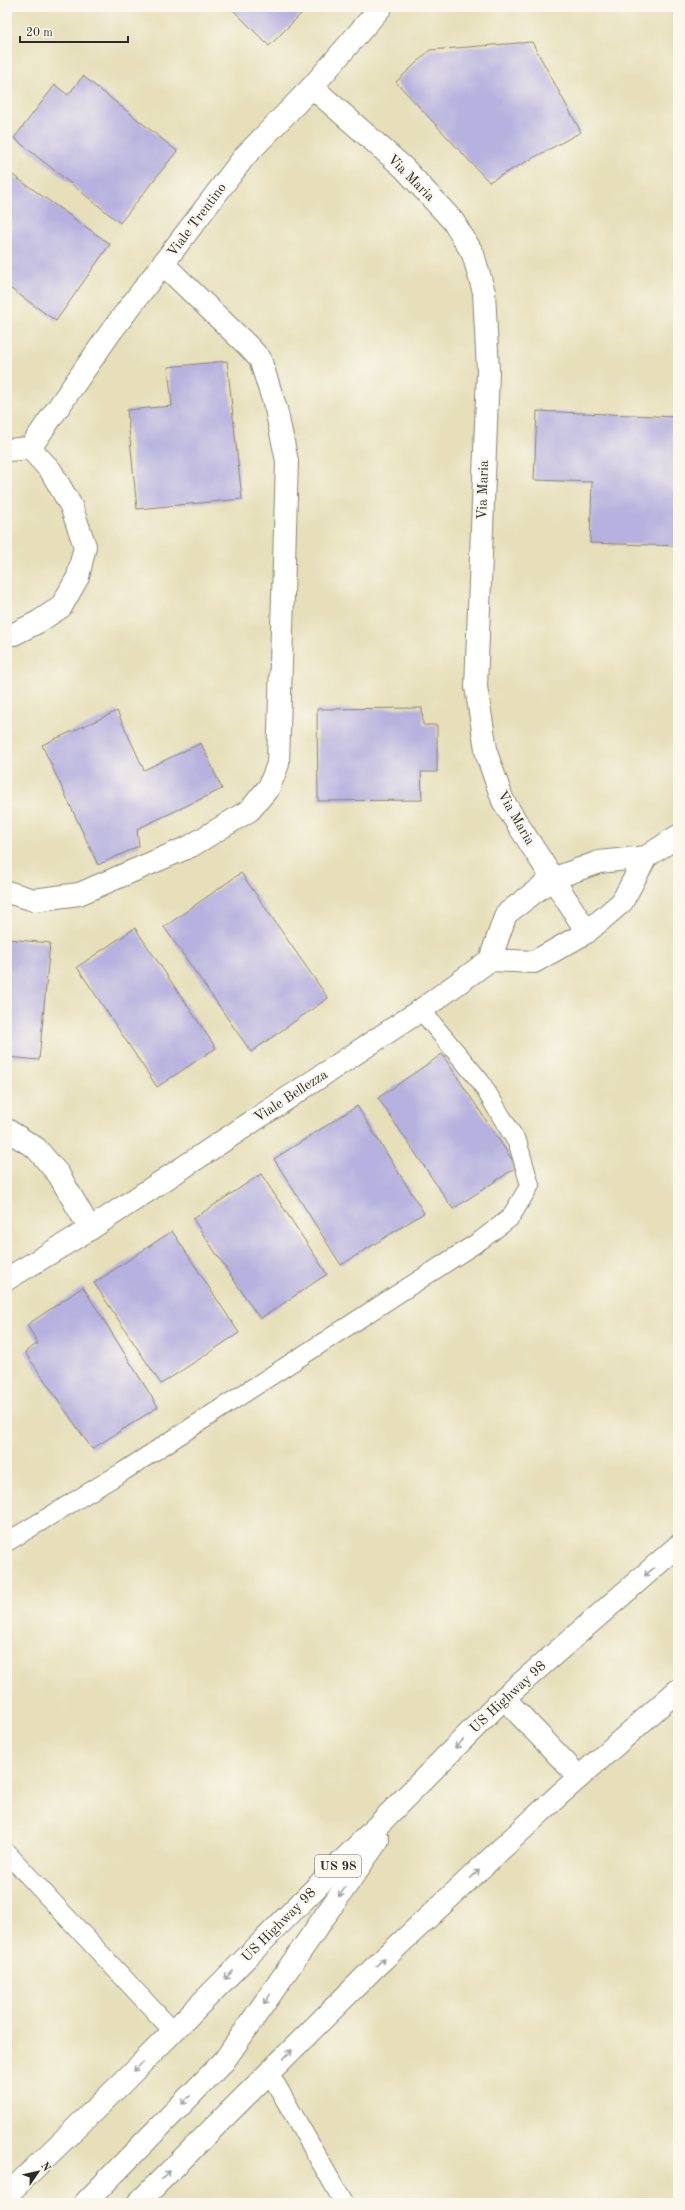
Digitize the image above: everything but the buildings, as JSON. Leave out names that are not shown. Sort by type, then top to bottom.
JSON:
[{"type":"street","name":"Viale Trentino","points":[[30,448],[110,334],[245,156],[312,87],[380,7]]},
{"type":"street","name":"Via Maria","points":[[312,87],[404,168],[453,221],[473,254],[484,292],[488,371],[476,687],[487,756],[503,801],[587,932]]},
{"type":"street","points":[[7,892],[34,900],[79,894],[191,846],[250,810],[269,788],[278,764],[287,461],[276,409],[260,359],[163,264]]},
{"type":"street","points":[[7,450],[30,448],[51,471],[71,506],[85,546],[78,577],[61,607],[38,622],[14,634],[7,634]]},
{"type":"street","points":[[646,857],[622,902],[587,932],[534,962],[490,960],[506,914],[552,879],[599,862],[646,857],[678,836]]},
{"type":"street","name":"Viale Bellezza","points":[[7,1279],[90,1229],[421,1010],[490,960]]},
{"type":"street","points":[[7,1130],[36,1148],[45,1158],[58,1175],[90,1229]]},
{"type":"street","name":"US Highway 98","points":[[7,2195],[173,2031],[504,1698],[678,1546]]},
{"type":"street","points":[[138,2203],[374,1968],[579,1777],[678,1690]]},
{"type":"street","points":[[504,1698],[579,1777]]},
{"type":"street","points":[[84,2203],[224,2061],[412,1791]]},
{"type":"lane","points":[[7,1542],[144,1458],[481,1240],[510,1218],[530,1185],[518,1144],[480,1081],[421,1010]]},
{"type":"lane","points":[[7,1853],[173,2031]]},
{"type":"lane","points":[[269,2072],[344,2203]]}]
